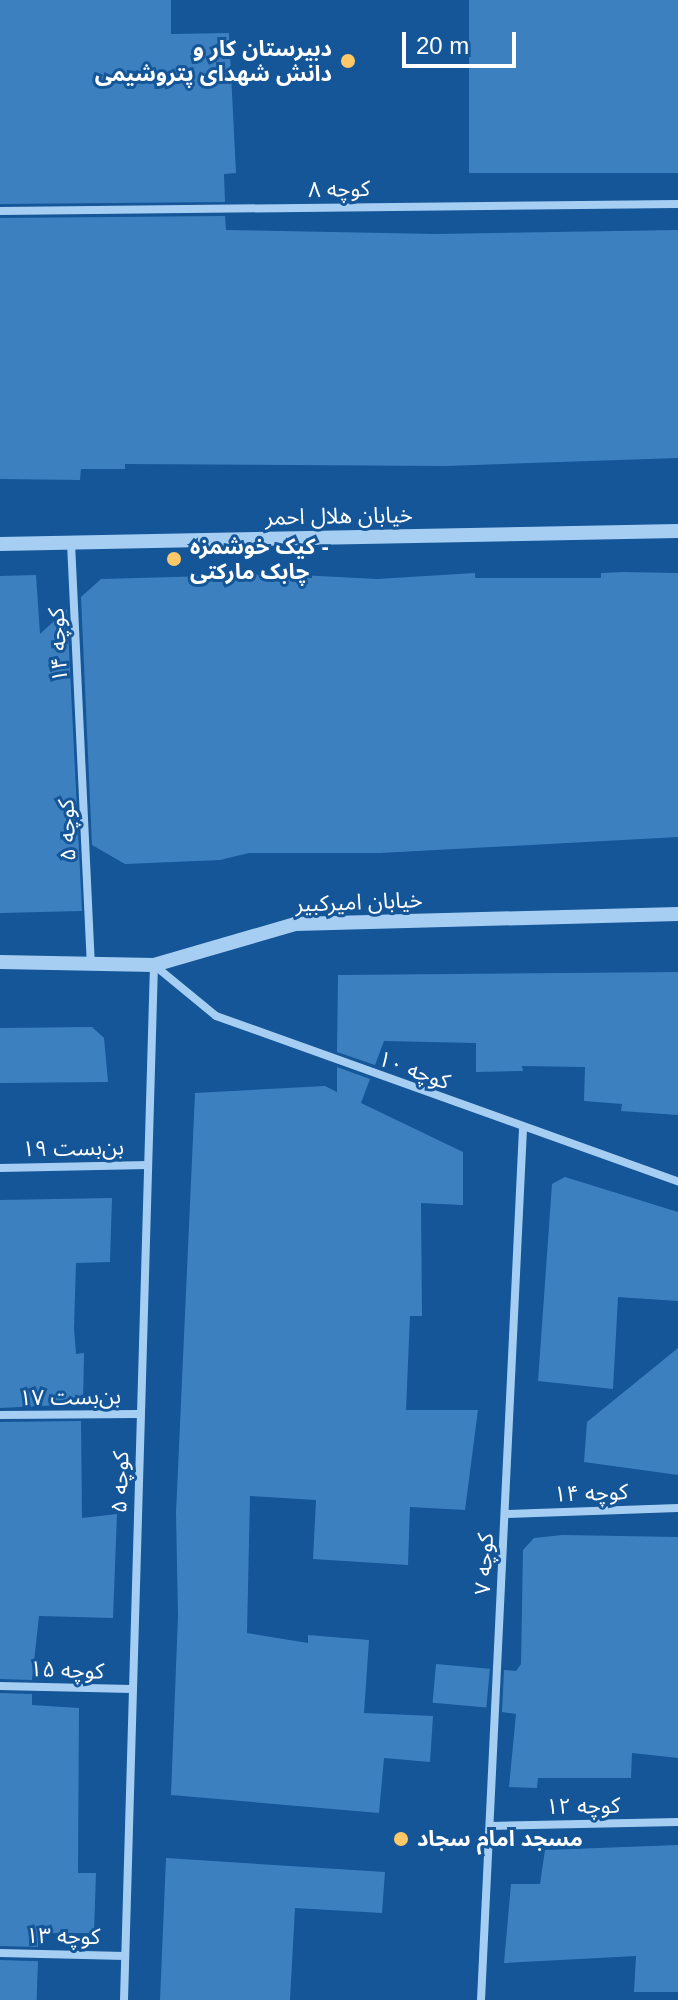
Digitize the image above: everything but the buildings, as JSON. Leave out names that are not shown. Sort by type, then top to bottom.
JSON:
[{"type":"street","name":"کوچه ۸","points":[[0,211],[678,204]]},
{"type":"street","name":"خیابان هلال احمر","points":[[0,544],[678,531]]},
{"type":"street","name":"کوچه ۱۴","points":[[71,543],[82,745]]},
{"type":"street","name":"کوچه ۵","points":[[82,745],[91,962]]},
{"type":"street","name":"خیابان امیرکبیر","points":[[0,962],[154,965],[295,924],[678,914]]},
{"type":"street","name":"کوچه ۵","points":[[124,2000],[154,965]]},
{"type":"street","name":"کوچه ۱۰","points":[[154,965],[216,1016],[523,1129],[678,1181]]},
{"type":"street","name":"کوچه ۷","points":[[481,2000],[523,1129]]},
{"type":"street","name":"بن‌بست ۱۹","points":[[0,1168],[148,1165]]},
{"type":"street","name":"بن‌بست ۱۷","points":[[0,1415],[140,1414]]},
{"type":"street","name":"کوچه ۱۴","points":[[505,1514],[678,1508]]},
{"type":"street","name":"کوچه ۱۵","points":[[0,1686],[132,1689]]},
{"type":"street","name":"کوچه ۱۲","points":[[490,1826],[678,1822]]},
{"type":"street","name":"کوچه ۱۳","points":[[0,1953],[125,1956]]},
{"type":"place","name":"دبیرستان کار و دانش شهدای پتروشیمی","points":[[348,61]]},
{"type":"place","name":"کیک خوشمزه - چابک مارکتی","points":[[174,559]]},
{"type":"place","name":"مسجد امام سجاد","points":[[401,1839]]}]
